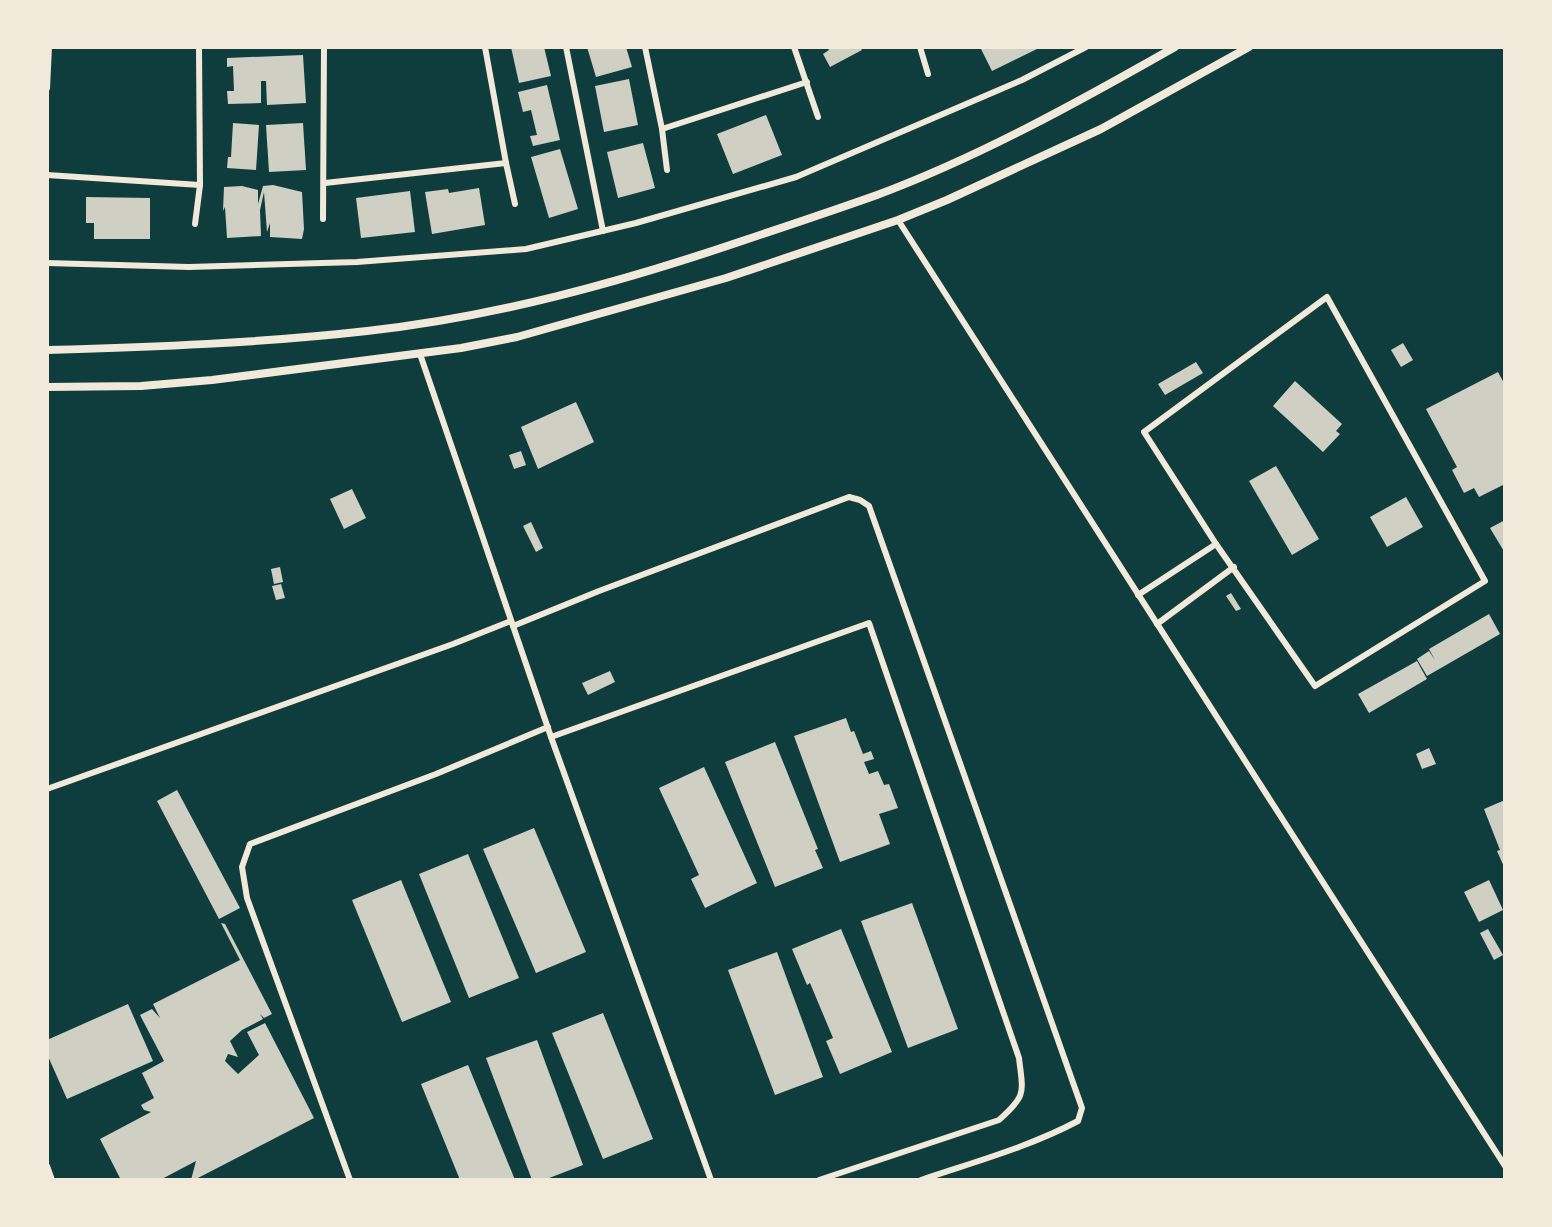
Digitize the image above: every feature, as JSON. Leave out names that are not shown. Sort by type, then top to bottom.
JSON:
[{"type":"street","points":[[47,88],[49,47]]},
{"type":"street","points":[[195,224],[200,185],[199,47]]},
{"type":"street","points":[[323,219],[324,47]]},
{"type":"street","points":[[485,47],[515,204]]},
{"type":"street","points":[[566,47],[603,231]]},
{"type":"street","points":[[645,47],[662,129],[667,170]]},
{"type":"street","points":[[794,47],[818,117]]},
{"type":"street","points":[[920,47],[928,74]]},
{"type":"street","points":[[47,263],[189,267],[357,262],[526,249],[603,231],[796,177],[1022,80],[1086,47]]},
{"type":"street","points":[[47,350],[205,345],[369,331],[549,298],[655,271],[879,194],[1089,96],[1175,47]]},
{"type":"street","points":[[47,387],[141,386],[212,380],[420,354],[517,337],[637,304],[726,278],[898,220],[947,200],[1101,129],[1249,47]]},
{"type":"street","points":[[662,129],[807,82]]},
{"type":"street","points":[[325,183],[506,163]]},
{"type":"street","points":[[47,175],[200,185]]},
{"type":"street","points":[[898,220],[1505,1166]]},
{"type":"street","points":[[1327,297],[1485,582],[1315,686],[1234,567],[1216,544],[1144,432],[1327,297]]},
{"type":"street","points":[[420,354],[551,737],[711,1180]]},
{"type":"street","points":[[47,789],[512,623],[849,497],[860,500],[869,506],[1082,1108],[1078,1121],[1038,1140],[921,1180]]},
{"type":"street","points":[[1138,595],[1216,544]]},
{"type":"street","points":[[1157,624],[1234,567]]},
{"type":"street","points":[[551,737],[869,623],[1019,1058],[1022,1090],[1017,1104],[999,1120],[819,1180]]},
{"type":"street","points":[[350,1180],[247,898],[242,867],[250,844],[436,774],[548,727]]},
{"type":"street","points":[[47,1166],[52,1180]]},
{"type":"building","points":[[511,47],[544,47],[551,76],[519,83]]},
{"type":"building","points":[[587,47],[626,47],[632,67],[596,77]]},
{"type":"building","points":[[827,47],[860,47],[862,50],[830,67],[823,54],[829,50]]},
{"type":"building","points":[[980,47],[1041,47],[992,71]]},
{"type":"building","points":[[303,55],[306,103],[267,105],[266,81],[261,81],[261,103],[228,104],[227,91],[234,91],[233,66],[227,67],[227,58]]},
{"type":"building","points":[[629,79],[638,125],[604,132],[595,86]]},
{"type":"building","points":[[547,85],[560,140],[533,146],[530,136],[537,135],[531,110],[523,112],[518,92]]},
{"type":"building","points":[[766,115],[782,155],[733,174],[717,134]]},
{"type":"building","points":[[233,123],[259,125],[256,170],[227,168],[228,157],[231,157]]},
{"type":"building","points":[[303,123],[306,170],[269,172],[266,125]]},
{"type":"building","points":[[643,143],[655,188],[618,198],[607,152]]},
{"type":"building","points":[[560,149],[578,209],[549,218],[531,157]]},
{"type":"building","points":[[273,185],[302,192],[302,239],[270,237],[270,223],[267,232],[264,192],[260,210],[261,236],[227,238],[225,207],[223,211],[224,187],[242,186],[258,190],[258,204],[263,186]]},
{"type":"building","points":[[479,188],[485,225],[432,234],[425,192],[448,189],[449,193]]},
{"type":"building","points":[[410,191],[415,232],[361,238],[356,198]]},
{"type":"building","points":[[86,197],[150,198],[150,239],[94,239],[94,223],[86,223]]},
{"type":"building","points":[[1403,343],[1413,360],[1401,367],[1391,350]]},
{"type":"building","points":[[1196,362],[1203,373],[1165,395],[1158,384]]},
{"type":"building","points":[[1498,372],[1505,385],[1505,484],[1479,497],[1474,488],[1464,493],[1452,470],[1457,467],[1426,409]]},
{"type":"building","points":[[1295,381],[1342,424],[1336,431],[1340,434],[1323,452],[1273,406]]},
{"type":"building","points":[[576,402],[594,442],[538,469],[521,427]]},
{"type":"building","points":[[521,451],[526,465],[514,469],[509,455]]},
{"type":"building","points":[[1276,466],[1319,539],[1292,555],[1249,481]]},
{"type":"building","points":[[352,489],[366,518],[344,529],[330,499]]},
{"type":"building","points":[[1406,497],[1423,527],[1387,547],[1370,517]]},
{"type":"building","points":[[1505,520],[1505,553],[1490,528]]},
{"type":"building","points":[[531,522],[543,548],[536,552],[523,526]]},
{"type":"building","points":[[280,567],[283,582],[274,584],[271,569]]},
{"type":"building","points":[[281,584],[285,598],[276,600],[272,586]]},
{"type":"building","points":[[1231,593],[1241,609],[1236,611],[1226,596]]},
{"type":"building","points":[[1489,614],[1500,634],[1427,676],[1417,659],[1429,651],[1435,660],[1429,649]]},
{"type":"building","points":[[1417,661],[1427,679],[1369,713],[1358,694]]},
{"type":"building","points":[[610,671],[615,682],[588,695],[582,683]]},
{"type":"building","points":[[846,718],[863,754],[871,751],[874,759],[864,762],[869,774],[878,771],[884,785],[889,784],[898,808],[879,814],[890,844],[840,862],[794,736]]},
{"type":"building","points":[[775,742],[823,868],[775,887],[725,762]]},
{"type":"building","points":[[1429,748],[1436,764],[1422,769],[1416,754]]},
{"type":"building","points":[[704,767],[757,883],[705,908],[691,879],[699,875],[659,788]]},
{"type":"building","points":[[177,790],[240,908],[219,919],[157,801]]},
{"type":"building","points":[[1505,800],[1505,869],[1484,809]]},
{"type":"building","points":[[534,828],[586,952],[536,973],[483,849]]},
{"type":"building","points":[[468,854],[519,978],[469,998],[419,874]]},
{"type":"building","points":[[401,880],[451,1002],[402,1022],[352,900]]},
{"type":"building","points":[[1489,880],[1503,910],[1479,922],[1464,892]]},
{"type":"building","points":[[912,903],[958,1029],[908,1048],[861,921]]},
{"type":"building","points":[[221,923],[225,924],[272,1014],[264,1018],[260,1014],[263,1019],[242,1030],[230,1041],[238,1057],[228,1054],[225,1061],[238,1074],[259,1055],[247,1032],[265,1023],[314,1118],[194,1180],[191,1180],[196,1161],[160,1180],[121,1180],[100,1139],[151,1112],[144,1110],[141,1105],[154,1098],[142,1073],[164,1061],[140,1015],[152,1009],[160,1018],[153,1004],[240,960]]},
{"type":"building","points":[[841,929],[892,1052],[840,1074],[826,1041],[833,1038],[810,983],[807,985],[792,949]]},
{"type":"building","points":[[1488,929],[1503,955],[1494,960],[1480,933]]},
{"type":"building","points":[[777,952],[823,1077],[775,1095],[728,970]]},
{"type":"building","points":[[128,1004],[153,1061],[67,1099],[47,1054],[47,1040]]},
{"type":"building","points":[[603,1013],[653,1139],[603,1159],[552,1033]]},
{"type":"building","points":[[537,1040],[583,1165],[544,1180],[532,1180],[486,1058]]},
{"type":"building","points":[[468,1065],[515,1180],[460,1180],[421,1084]]}]
